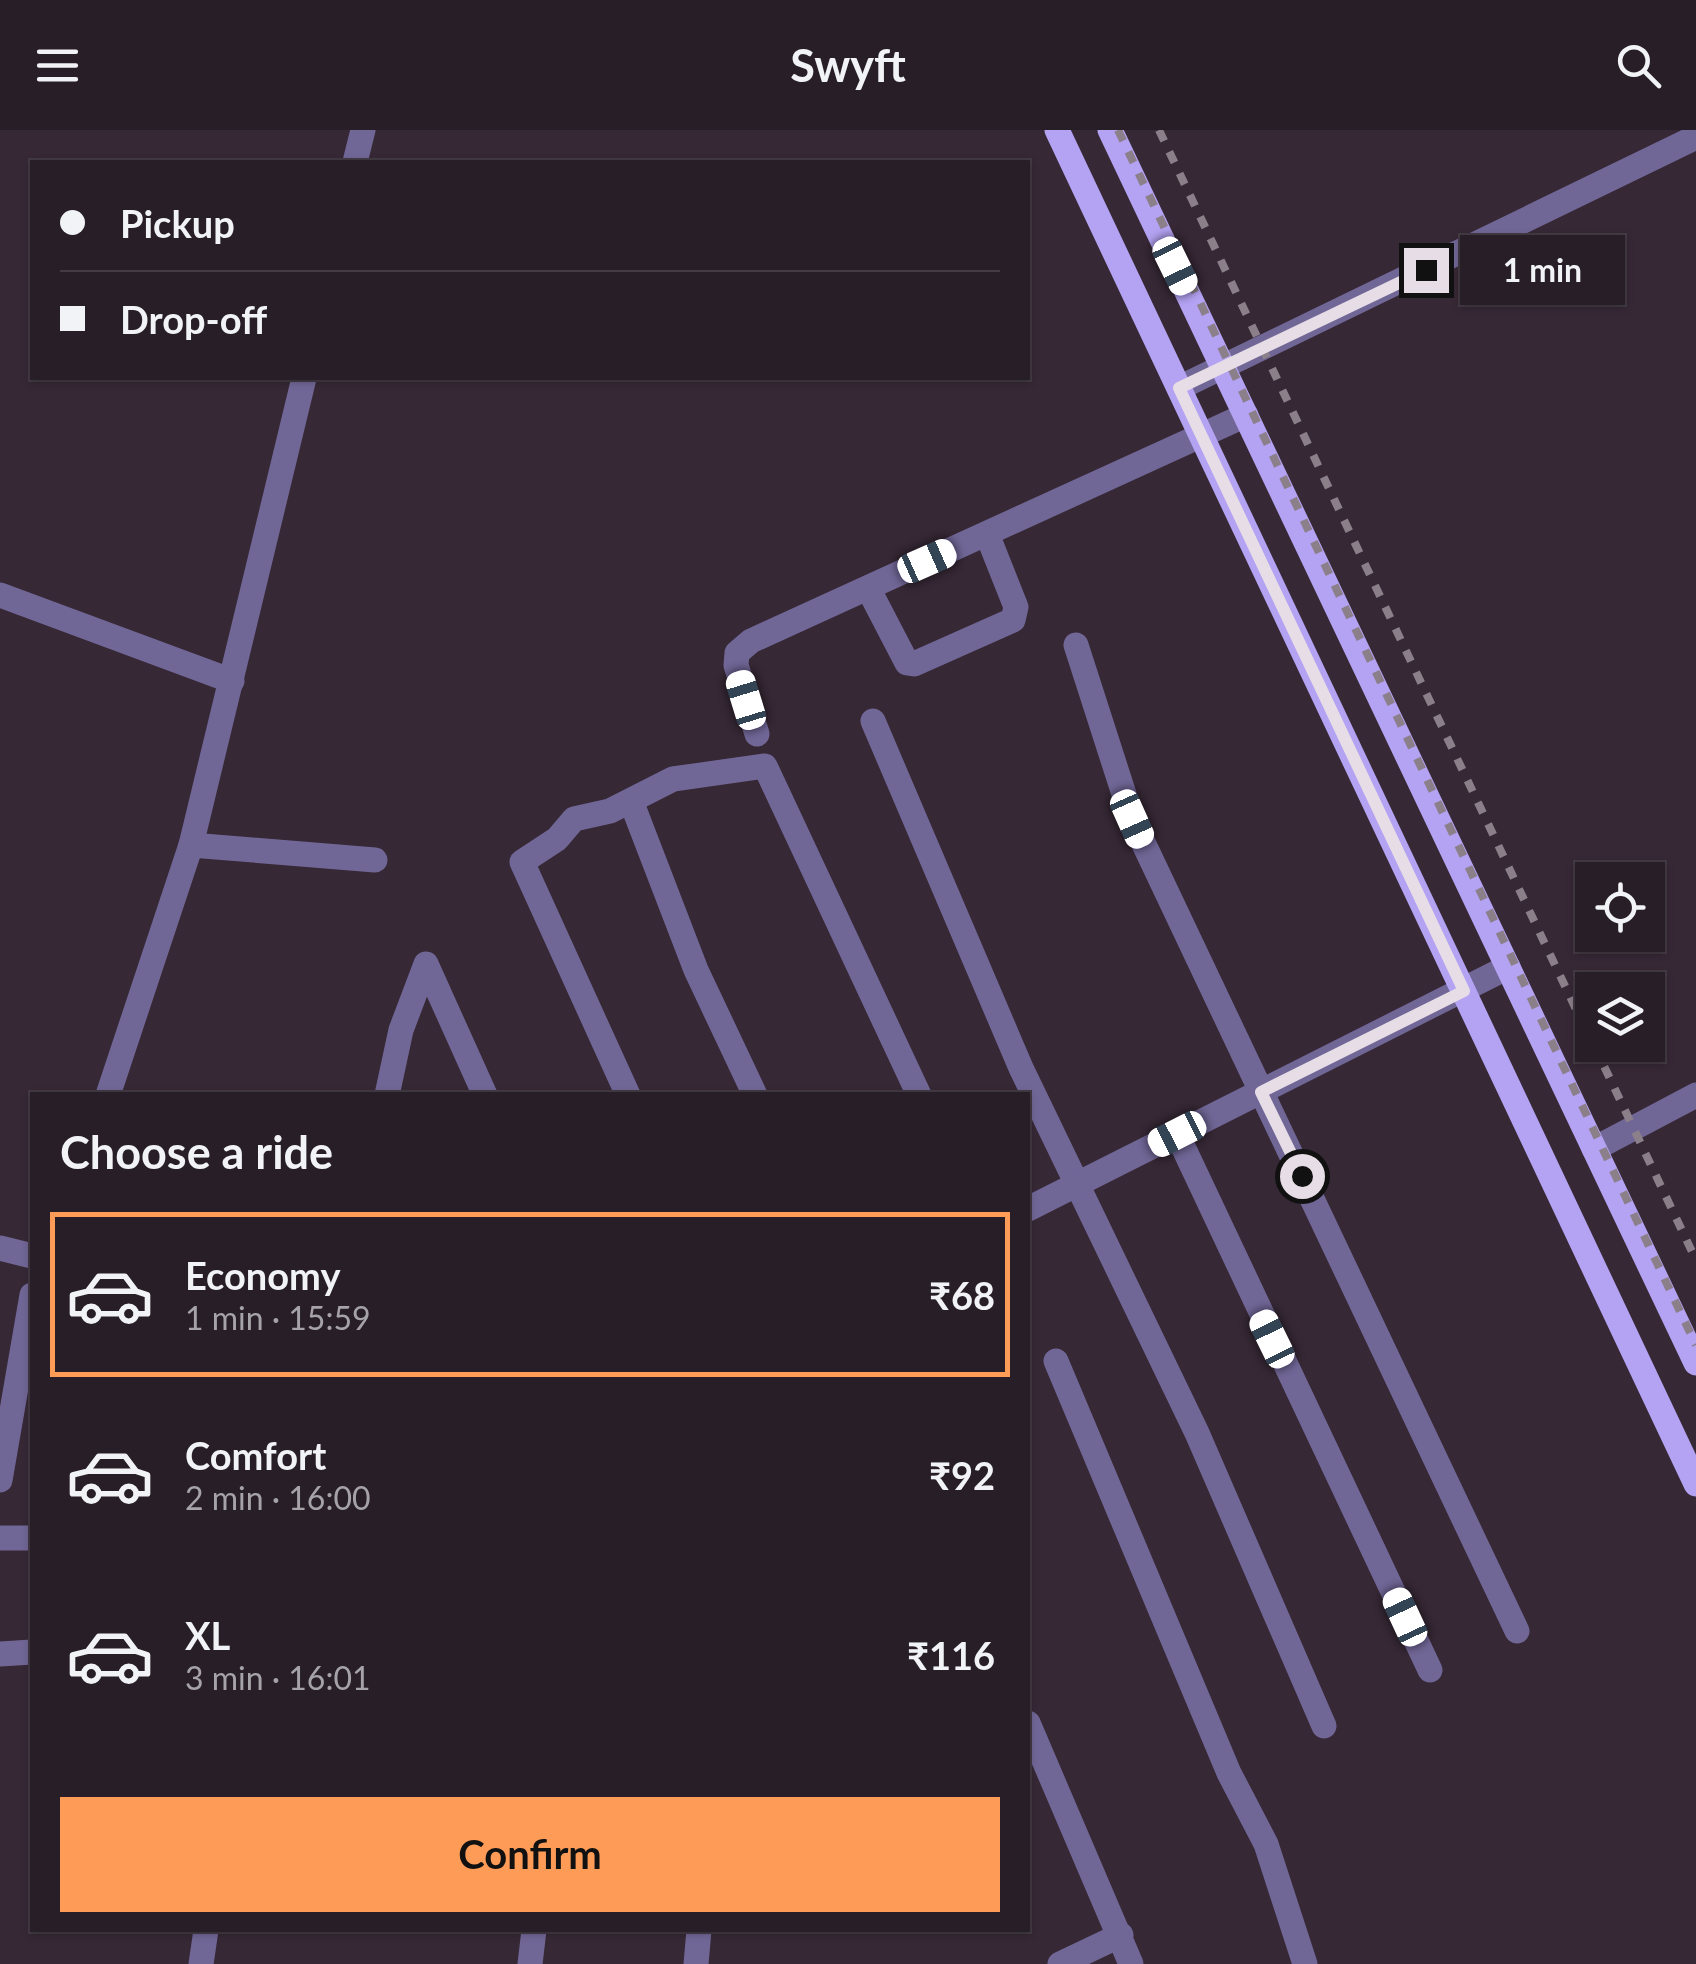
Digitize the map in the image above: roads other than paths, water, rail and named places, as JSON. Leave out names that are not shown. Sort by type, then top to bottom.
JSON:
[{"type":"main road","points":[[1057,130],[1696,1484]]},
{"type":"main road","points":[[1110,130],[1696,1363]]},
{"type":"street","points":[[356,160],[363,130]]},
{"type":"street","points":[[1179,388],[1696,138]]},
{"type":"street","points":[[109,1092],[190,845],[304,380]]},
{"type":"street","points":[[757,734],[736,665],[737,653],[751,641],[1246,415]]},
{"type":"street","points":[[868,588],[907,663],[914,664],[1013,620],[1016,607],[986,534]]},
{"type":"street","points":[[0,595],[232,681]]},
{"type":"street","points":[[1076,645],[1132,819],[1517,1631]]},
{"type":"street","points":[[873,721],[1021,1068],[1197,1433],[1324,1726]]},
{"type":"street","points":[[627,1092],[522,862],[557,839],[574,819],[610,811],[673,780],[765,766],[918,1092]]},
{"type":"street","points":[[631,801],[696,970],[754,1092]]},
{"type":"street","points":[[190,845],[375,860]]},
{"type":"street","points":[[388,1092],[402,1030],[426,964],[484,1092]]},
{"type":"street","points":[[1030,1208],[1508,967]]},
{"type":"street","points":[[1594,1149],[1696,1096]]},
{"type":"street","points":[[1177,1134],[1430,1670]]},
{"type":"street","points":[[0,1248],[30,1256]]},
{"type":"street","points":[[0,1480],[30,1308]]},
{"type":"street","points":[[1056,1361],[1228,1773],[1266,1844],[1306,1964]]},
{"type":"street","points":[[0,1538],[30,1538]]},
{"type":"street","points":[[0,1654],[30,1652]]},
{"type":"street","points":[[1030,1729],[1131,1964]]},
{"type":"street","points":[[200,1964],[206,1932]]},
{"type":"street","points":[[530,1964],[534,1932]]},
{"type":"street","points":[[696,1964],[699,1932]]},
{"type":"street","points":[[1060,1964],[1121,1934]]},
{"type":"railway","points":[[1118,130],[1696,1345]]},
{"type":"railway","points":[[1159,130],[1575,1007]]},
{"type":"railway","points":[[1602,1062],[1696,1260]]}]
